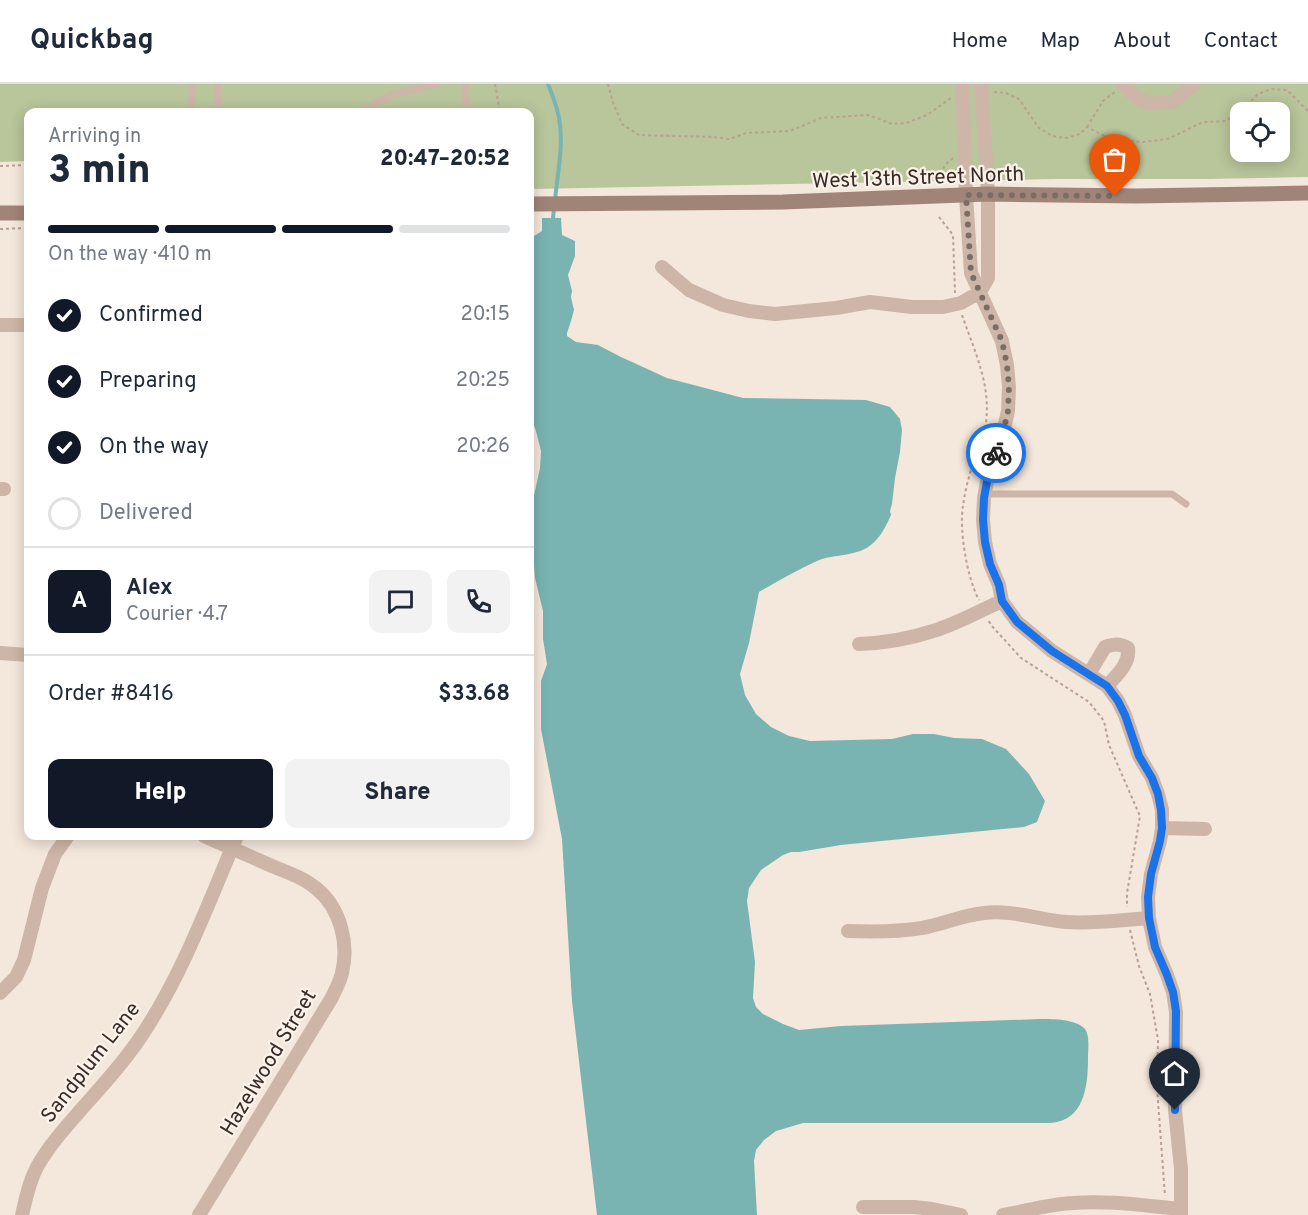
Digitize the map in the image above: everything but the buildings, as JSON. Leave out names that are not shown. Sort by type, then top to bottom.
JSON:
[{"type":"street","points":[[962,84],[971,273],[1002,341],[1009,387],[1008,411],[988,476],[985,494],[983,520],[990,564],[999,585],[1002,601],[1017,622],[1052,651],[1107,686],[1125,715],[1139,756],[1152,778],[1158,794],[1162,828],[1151,874],[1148,897],[1149,918],[1155,947],[1173,992],[1176,1011],[1175,1110],[1181,1169],[1181,1212],[1165,1207],[1093,1202],[1046,1206],[1003,1215]]},
{"type":"street","points":[[1124,85],[1137,98],[1150,104],[1172,102],[1194,84]]},
{"type":"street","points":[[662,267],[689,290],[723,304],[749,311],[775,314],[870,302],[927,308],[943,307],[958,303],[980,292],[988,279],[984,88]]},
{"type":"street","name":"West 13th Street North","points":[[534,204],[783,202],[988,194],[1136,196],[1308,193]]},
{"type":"street","points":[[0,213],[24,213]]},
{"type":"street","points":[[0,325],[24,325]]},
{"type":"street","points":[[859,644],[883,643],[922,634],[956,622],[1002,601]]},
{"type":"street","points":[[1089,674],[1105,647],[1121,644],[1128,648],[1128,656],[1123,668],[1107,686]]},
{"type":"street","points":[[0,653],[24,655]]},
{"type":"street","points":[[1162,828],[1205,829]]},
{"type":"street","points":[[0,993],[16,977],[24,960],[42,888],[55,854],[65,840]]},
{"type":"street","name":"Hazelwood Street","points":[[199,1215],[331,999],[342,976],[345,958],[344,937],[339,923],[329,902],[317,889],[235,842]]},
{"type":"street","name":"Sandplum Lane","points":[[22,1215],[27,1192],[37,1167],[52,1144],[112,1075],[139,1040],[161,1005],[235,842]]},
{"type":"street","points":[[848,931],[892,932],[923,928],[985,912],[1088,923],[1149,918]]},
{"type":"street","points":[[863,1207],[914,1207],[961,1215]]},
{"type":"lane","points":[[192,84],[192,108]]},
{"type":"lane","points":[[218,84],[218,108]]},
{"type":"lane","points":[[366,108],[392,95],[437,84]]},
{"type":"lane","points":[[466,84],[466,108]]},
{"type":"lane","points":[[985,494],[1172,494],[1186,504]]},
{"type":"path","points":[[495,84],[499,108]]},
{"type":"path","points":[[608,84],[622,124],[639,135],[714,137],[729,140],[746,133],[790,131],[821,118],[868,115],[892,124],[906,123],[927,115],[954,97]]},
{"type":"path","points":[[1271,89],[1273,84]]},
{"type":"path","points":[[1282,84],[1308,111]]},
{"type":"path","points":[[984,88],[1006,93],[1018,99],[1038,127],[1052,136],[1066,138],[1080,134],[1103,101],[1124,85]]},
{"type":"path","points":[[1087,127],[1113,140],[1143,142],[1168,139],[1203,122],[1226,121],[1245,107],[1257,94],[1271,89],[1287,90]]},
{"type":"path","points":[[0,166],[24,165]]},
{"type":"path","points":[[939,217],[953,235],[955,296],[985,381],[986,422],[981,445],[974,459],[963,507],[963,533],[968,567],[976,596],[992,625],[1021,658],[1089,702],[1104,721],[1109,745],[1140,816],[1126,909],[1131,938],[1150,994],[1158,1040],[1157,1089],[1165,1207]]},
{"type":"path","points":[[0,229],[24,228]]},
{"type":"green space","points":[[0,84],[1308,84],[1308,177],[1055,179],[534,189],[534,108],[24,108],[24,161],[0,162]]},
{"type":"water","points":[[542,218],[561,218],[562,235],[575,241],[575,256],[568,275],[574,310],[567,336],[576,342],[598,345],[667,378],[743,398],[866,400],[890,407],[900,419],[902,430],[900,452],[891,515],[885,528],[867,548],[817,561],[759,592],[740,674],[745,695],[756,714],[771,727],[789,736],[810,741],[892,739],[913,734],[982,739],[1006,749],[1029,774],[1045,801],[1037,822],[1024,827],[841,845],[783,855],[761,870],[749,888],[747,901],[755,962],[753,998],[756,1007],[763,1014],[799,1030],[841,1026],[1041,1019],[1076,1023],[1085,1029],[1088,1035],[1086,1087],[1080,1105],[1067,1118],[1046,1123],[803,1123],[776,1131],[756,1150],[754,1161],[757,1215],[597,1215],[572,1001],[562,839],[541,729],[541,681],[547,664],[543,639],[543,611],[534,565],[534,496],[541,451],[534,426],[534,236],[542,231]]},
{"type":"waterway","points":[[548,84],[556,104],[561,134],[555,201]]},
{"type":"waterway","points":[[553,218],[554,208]]},
{"type":"way so far","points":[[996,453],[1008,411],[1007,365],[1002,341],[971,273],[966,195],[1115,196]]},
{"type":"route","points":[[996,453],[988,476],[983,520],[990,564],[999,585],[1002,601],[1017,622],[1052,651],[1107,686],[1125,715],[1139,756],[1158,794],[1162,828],[1151,874],[1148,897],[1149,918],[1155,947],[1173,992],[1176,1011],[1175,1110]]}]
